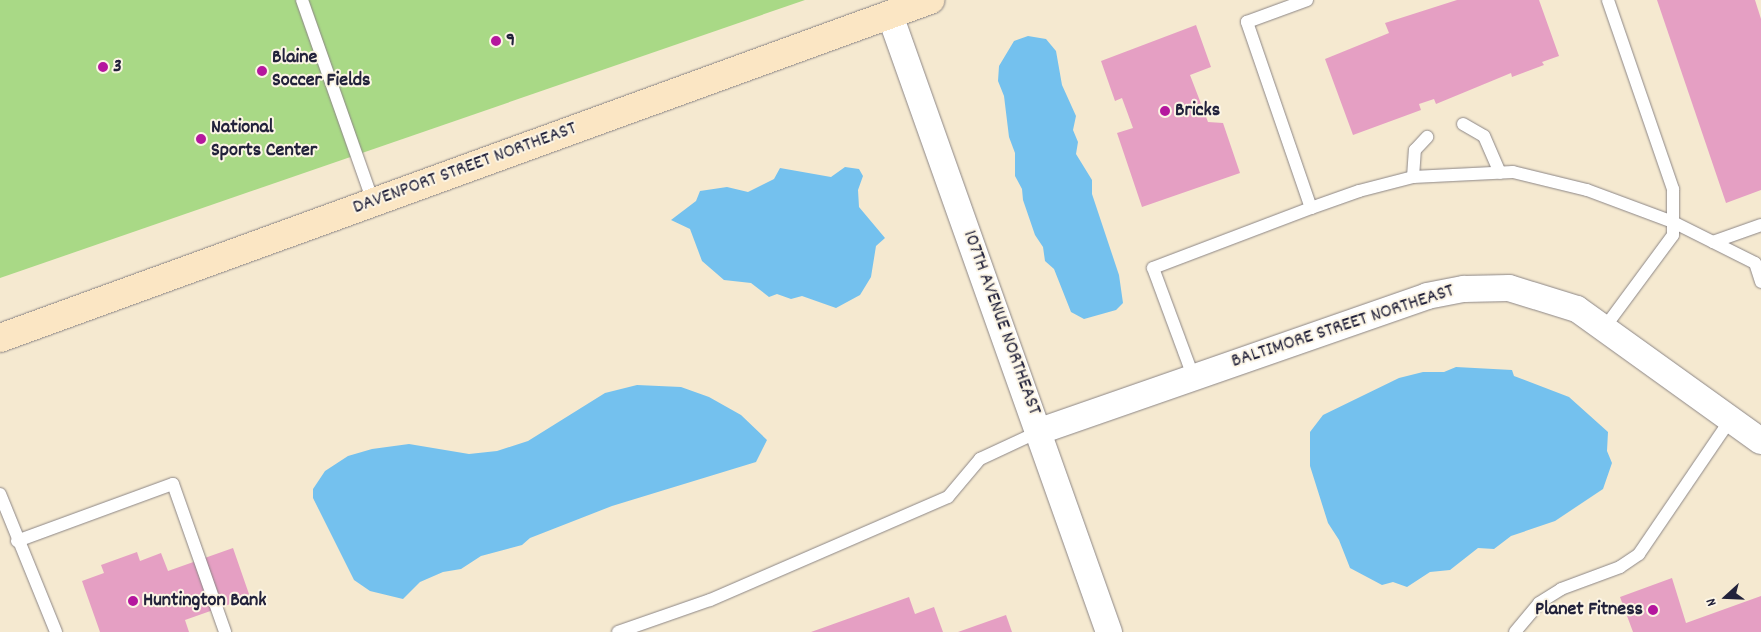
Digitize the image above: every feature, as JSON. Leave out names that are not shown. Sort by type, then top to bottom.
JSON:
[{"type":"street","name":"DAVENPORT STREET NORTHEAST","points":[[0,338],[930,0]]},
{"type":"street","name":"107TH AVENUE NORTHEAST","points":[[890,15],[1040,431],[1109,632]]},
{"type":"street","name":"BALTIMORE STREET NORTHEAST","points":[[1040,431],[1192,376],[1418,299],[1464,289],[1509,288],[1549,298],[1577,308],[1761,441]]},
{"type":"lane","points":[[302,0],[373,202]]},
{"type":"lane","points":[[1307,0],[1247,22],[1311,208]]},
{"type":"lane","points":[[1605,327],[1673,235],[1673,189],[1608,0]]},
{"type":"lane","points":[[1463,124],[1484,136],[1500,173]]},
{"type":"lane","points":[[1413,177],[1415,150],[1427,137]]},
{"type":"lane","points":[[1192,376],[1153,268],[1359,190],[1413,177],[1513,172],[1587,190],[1673,222],[1755,263],[1761,282]]},
{"type":"lane","points":[[1713,242],[1761,225]]},
{"type":"lane","points":[[1516,632],[1539,603],[1561,588],[1620,567],[1639,554],[1730,420]]},
{"type":"lane","points":[[618,632],[710,600],[948,497],[980,459],[1040,431]]},
{"type":"lane","points":[[17,541],[173,484],[225,632]]},
{"type":"lane","points":[[0,494],[17,541],[56,632]]},
{"type":"green space","name":"National Sports Center","points":[[0,0],[805,0],[0,278]]},
{"type":"water","points":[[1028,36],[1046,39],[1056,51],[1062,85],[1076,116],[1073,130],[1078,142],[1076,154],[1092,180],[1092,194],[1119,275],[1123,303],[1116,310],[1084,319],[1071,312],[1054,269],[1045,261],[1043,247],[1035,235],[1023,200],[1022,189],[1015,176],[1015,153],[1009,137],[1004,96],[998,81],[999,66],[1014,41]]},
{"type":"water","points":[[845,167],[859,169],[863,176],[858,190],[859,207],[885,238],[876,246],[871,277],[860,295],[836,308],[802,296],[791,299],[777,294],[769,297],[751,283],[724,280],[702,261],[690,229],[671,220],[696,201],[700,191],[727,187],[748,192],[774,179],[780,168],[831,177]]},
{"type":"water","points":[[1456,367],[1512,370],[1514,376],[1569,397],[1608,432],[1607,451],[1612,463],[1603,489],[1555,521],[1511,536],[1494,549],[1478,548],[1450,570],[1430,572],[1407,587],[1393,582],[1382,585],[1350,568],[1339,540],[1328,523],[1310,466],[1310,432],[1323,415],[1399,378],[1423,372],[1444,372]]},
{"type":"water","points":[[637,385],[681,387],[709,397],[741,415],[767,440],[756,462],[612,506],[530,538],[522,545],[481,556],[461,569],[443,572],[420,582],[403,599],[370,591],[354,580],[313,498],[313,489],[325,471],[348,456],[372,449],[409,444],[469,454],[497,451],[528,441],[605,393]]},
{"type":"building","points":[[1457,0],[1539,0],[1559,56],[1542,62],[1544,65],[1512,77],[1511,73],[1436,104],[1434,99],[1419,104],[1421,110],[1353,135],[1325,59],[1389,33],[1385,23]]},
{"type":"building","points":[[1657,0],[1755,0],[1761,19],[1761,190],[1726,203]]},
{"type":"building","name":"Bricks","points":[[1196,25],[1211,67],[1190,75],[1208,122],[1223,123],[1240,173],[1142,207],[1117,133],[1133,128],[1122,98],[1115,101],[1101,61]]},
{"type":"building","name":"Huntington Bank","points":[[233,548],[250,597],[185,620],[189,632],[100,632],[82,581],[104,573],[101,565],[137,552],[140,561],[161,553],[168,571]]},
{"type":"building","name":"Planet Fitness","points":[[1672,578],[1686,623],[1761,596],[1761,632],[1633,632],[1620,597]]},
{"type":"building","points":[[909,597],[915,614],[934,607],[943,632],[811,632]]},
{"type":"building","points":[[1006,615],[1012,632],[958,632]]},
{"type":"place","name":"9","points":[[496,41]]},
{"type":"place","name":"3","points":[[103,67]]},
{"type":"place","name":"Blaine Soccer Fields","points":[[262,71]]},
{"type":"place","name":"Bricks","points":[[1165,111]]},
{"type":"place","name":"National Sports Center","points":[[201,139]]},
{"type":"place","name":"Huntington Bank","points":[[133,601]]},
{"type":"place","name":"Planet Fitness","points":[[1653,610]]}]
